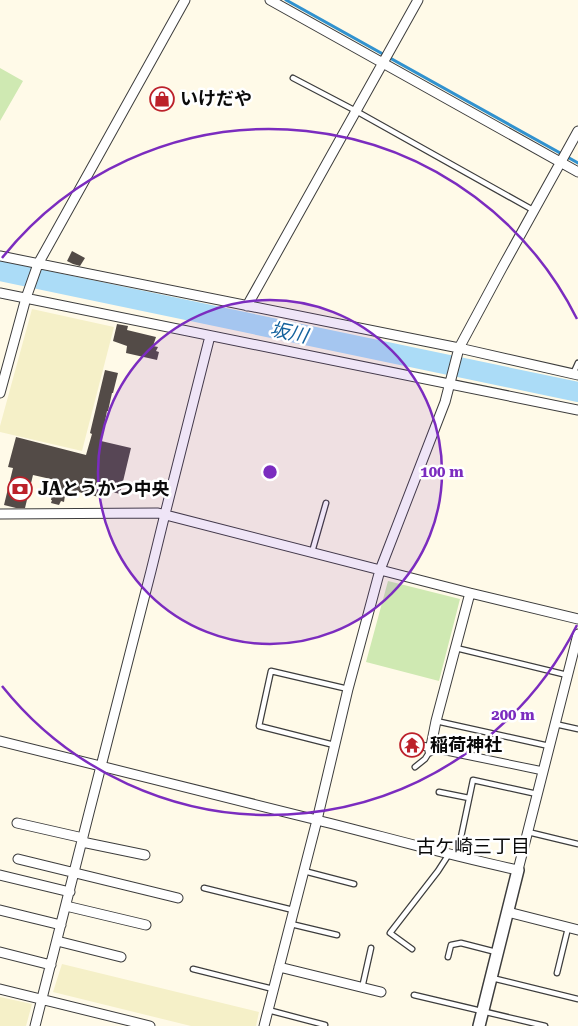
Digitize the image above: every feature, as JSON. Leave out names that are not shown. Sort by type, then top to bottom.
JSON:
[{"type":"street","points":[[0,393],[37,266],[185,0]]},
{"type":"street","points":[[270,0],[385,59],[563,158],[578,172]]},
{"type":"street","points":[[247,306],[418,0]]},
{"type":"street","points":[[264,1026],[348,689],[380,570],[445,402],[459,348],[578,131]]},
{"type":"street","points":[[0,256],[37,266],[459,348],[576,374]]},
{"type":"street","points":[[0,293],[27,296],[210,336],[578,410]]},
{"type":"street","points":[[35,1026],[210,336]]},
{"type":"street","points":[[0,514],[164,514],[578,619]]},
{"type":"street","points":[[470,593],[427,748],[543,771]]},
{"type":"street","points":[[479,1026],[578,634]]},
{"type":"street","points":[[0,741],[518,870]]},
{"type":"street","points":[[17,823],[145,855]]},
{"type":"street","points":[[18,859],[178,898]]},
{"type":"street","points":[[0,875],[70,892]]},
{"type":"street","points":[[66,906],[146,925]]},
{"type":"street","points":[[0,910],[61,925]]},
{"type":"street","points":[[508,912],[578,930]]},
{"type":"street","points":[[57,941],[121,957]]},
{"type":"street","points":[[0,952],[51,965]]},
{"type":"street","points":[[279,967],[381,992]]},
{"type":"street","points":[[0,988],[150,1026]]},
{"type":"lane","points":[[293,78],[533,210]]},
{"type":"lane","points":[[576,374],[578,363]]},
{"type":"lane","points":[[312,552],[326,503]]},
{"type":"lane","points":[[456,648],[567,675]]},
{"type":"lane","points":[[334,745],[259,726],[271,670],[348,689]]},
{"type":"lane","points":[[436,721],[549,746]]},
{"type":"lane","points":[[555,724],[578,729]]},
{"type":"lane","points":[[415,767],[425,758],[427,748]]},
{"type":"lane","points":[[412,949],[390,932],[453,855],[473,780],[537,794]]},
{"type":"lane","points":[[439,792],[469,798]]},
{"type":"lane","points":[[528,832],[578,844]]},
{"type":"lane","points":[[303,870],[354,884]]},
{"type":"lane","points":[[204,888],[293,910]]},
{"type":"lane","points":[[290,923],[337,935]]},
{"type":"lane","points":[[557,974],[568,928]]},
{"type":"lane","points":[[448,957],[451,944],[461,943],[498,952]]},
{"type":"lane","points":[[362,988],[371,948]]},
{"type":"lane","points":[[192,969],[273,988]]},
{"type":"lane","points":[[491,978],[578,999]]},
{"type":"lane","points":[[414,995],[545,1026]]},
{"type":"lane","points":[[268,1010],[325,1025]]},
{"type":"shaded area","points":[[32,309],[114,327],[82,451],[0,432],[0,426]]},
{"type":"shaded area","points":[[62,964],[259,1012],[256,1026],[191,1026],[53,992]]},
{"type":"shaded area","points":[[0,997],[32,1004],[26,1026],[0,1026]]},
{"type":"green space","points":[[0,68],[23,81],[0,121]]},
{"type":"green space","points":[[388,581],[460,599],[439,681],[366,662]]},
{"type":"building","points":[[72,251],[85,258],[80,266],[67,261]]},
{"type":"building","points":[[117,324],[128,326],[127,330],[156,337],[153,346],[158,347],[156,351],[159,352],[157,360],[126,353],[127,346],[113,341]]},
{"type":"building","points":[[105,370],[118,373],[101,441],[131,448],[120,494],[101,489],[99,497],[66,489],[64,502],[61,501],[59,505],[51,503],[55,480],[33,475],[25,508],[4,505],[13,468],[8,467],[16,437],[86,455]]},
{"type":"waterway","points":[[286,0],[578,163]]},
{"type":"waterway","name":"坂川","points":[[0,271],[578,392]]},
{"type":"place","name":"いけだや","points":[[162,99]]},
{"type":"place","name":"JAとうかつ中央","points":[[20,489]]},
{"type":"place","name":"稲荷神社","points":[[412,745]]},
{"type":"district","name":"古ケ崎三丁目","points":[[473,846]]}]
